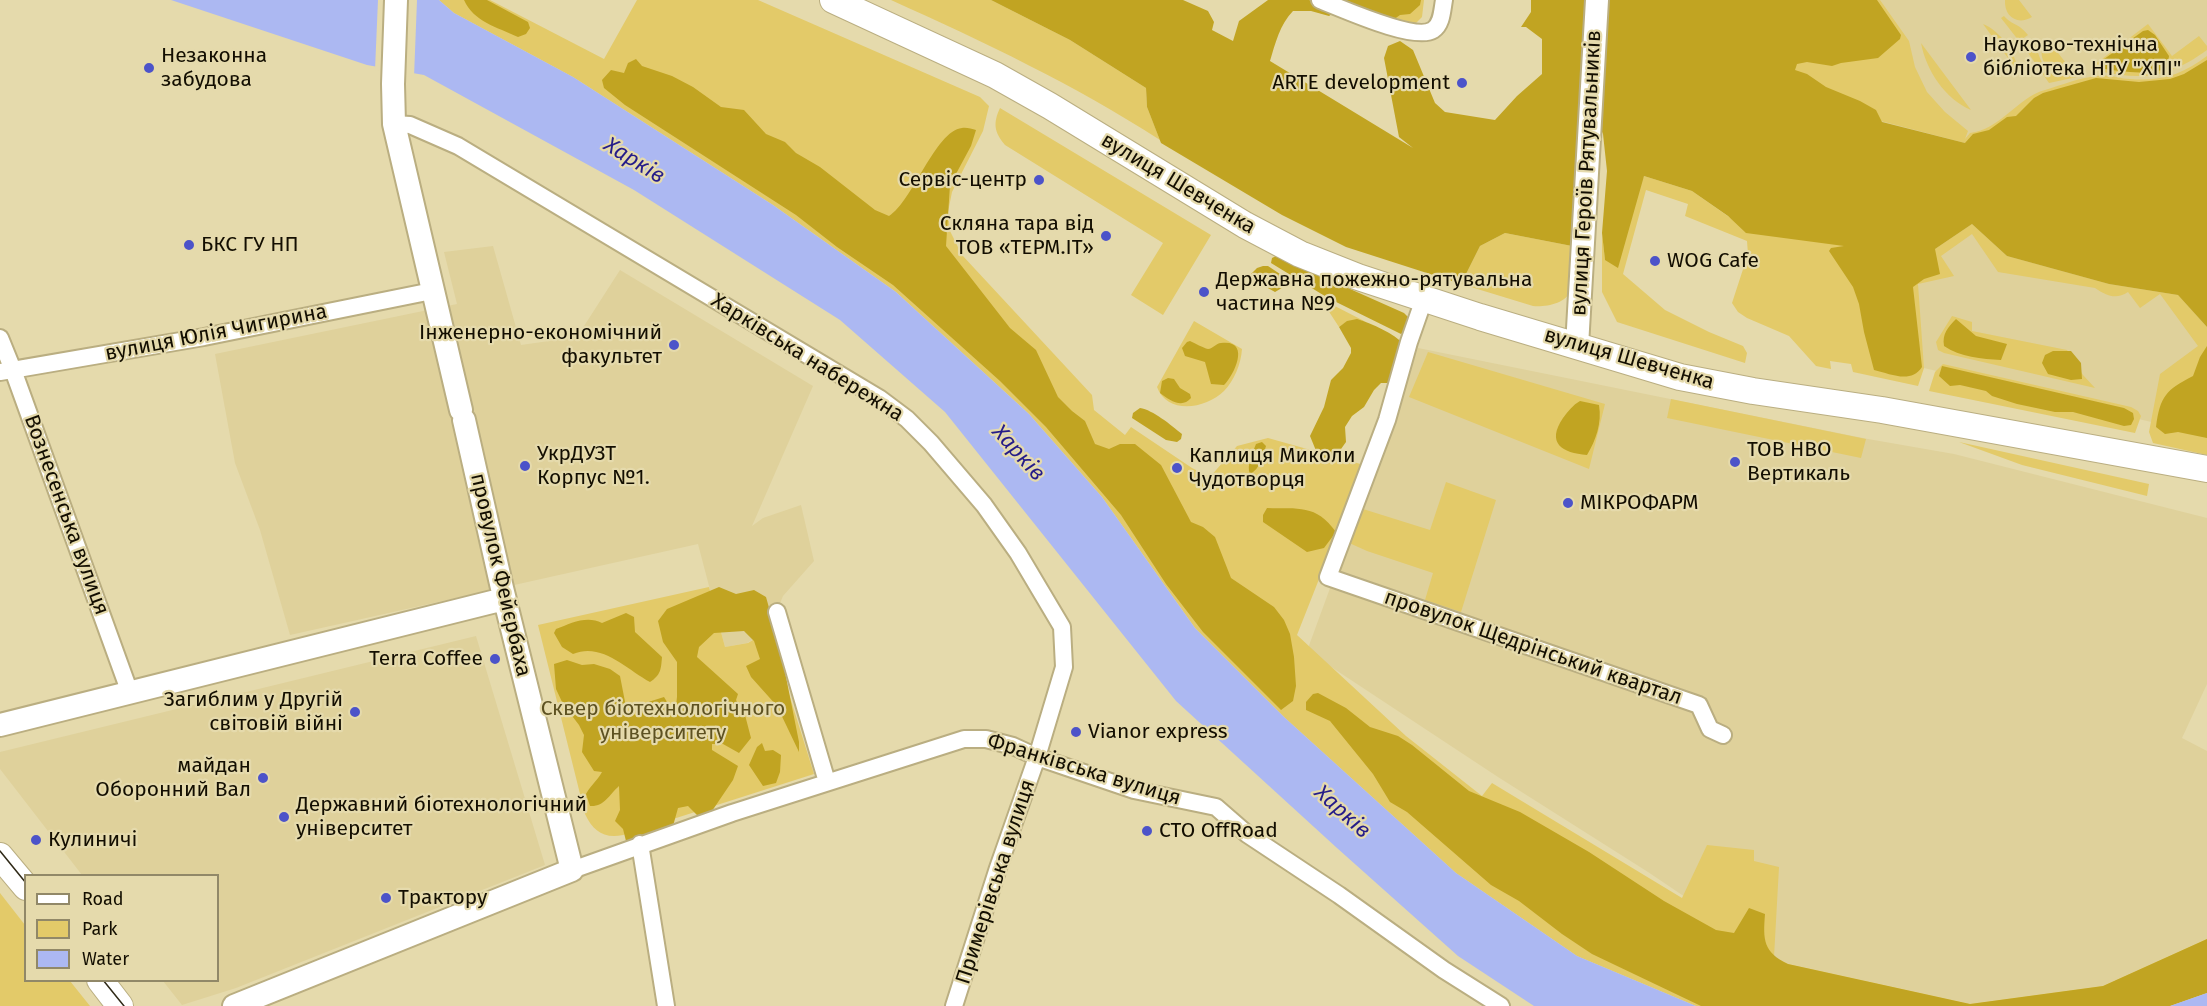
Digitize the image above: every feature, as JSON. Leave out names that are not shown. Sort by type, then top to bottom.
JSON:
[{"type":"main road","name":"вулиця Шевченка","points":[[833,0],[995,75],[1235,219],[1300,254],[1358,277],[1680,377],[1901,414],[2207,470]]},
{"type":"main road","points":[[0,856],[24,885]]},
{"type":"main road","points":[[101,982],[120,1006]]},
{"type":"street","name":"провулок Фейєрбаха","points":[[396,0],[394,124],[504,599],[572,870]]},
{"type":"street","points":[[1320,0],[1403,31],[1419,33],[1431,32],[1439,24],[1443,0]]},
{"type":"street","name":"вулиця Героїв Рятувальників","points":[[1577,346],[1597,0]]},
{"type":"street","name":"Харківська набережна","points":[[394,124],[410,125],[468,152],[879,398],[907,419],[931,443],[984,505],[1018,554],[1062,627],[1064,667],[1037,758]]},
{"type":"street","name":"вулиця Юлія Чигирина","points":[[7,371],[204,337],[432,291]]},
{"type":"street","name":"провулок Щедрінський квартал","points":[[1424,299],[1387,420],[1328,577],[1699,705],[1710,729],[1723,735]]},
{"type":"street","name":"Вознесенська вулиця","points":[[0,338],[7,371],[130,693]]},
{"type":"street","points":[[0,725],[504,599]]},
{"type":"street","points":[[234,1006],[640,844],[827,782],[777,612]]},
{"type":"street","name":"Франківська вулиця","points":[[827,782],[964,739],[986,739],[1013,746],[1037,758],[1134,790],[1216,807],[1247,834],[1339,895],[1444,970],[1501,1006]]},
{"type":"street","name":"Примерівська вулиця","points":[[954,1006],[998,868],[1037,758]]},
{"type":"street","points":[[640,844],[666,1006]]},
{"type":"shaded area","points":[[1759,0],[2207,0],[2207,386],[2164,425],[1924,368],[1912,242],[1777,94]]},
{"type":"shaded area","points":[[493,246],[521,345],[577,337],[620,270],[813,386],[752,526],[763,518],[801,505],[814,561],[783,596],[769,630],[747,643],[725,647],[698,544],[290,635],[260,530],[235,463],[215,354],[457,304],[444,252]]},
{"type":"shaded area","points":[[1418,348],[1868,439],[1954,454],[2207,518],[2207,684],[2182,738],[2207,751],[2207,939],[2103,986],[1970,1004],[1788,964],[1307,651]]},
{"type":"shaded area","name":"Державний біотехнологічний університет","points":[[476,636],[545,865],[236,988],[182,1005],[164,982],[219,982],[219,874],[81,874],[0,769],[0,752]]},
{"type":"green space","points":[[439,0],[490,0],[604,59],[637,0],[758,0],[980,97],[989,106],[983,131],[952,192],[948,212],[950,231],[962,255],[1092,395],[1094,410],[1125,435],[1131,427],[1192,468],[1210,477],[1237,446],[1268,438],[1364,465],[1297,635],[1406,736],[1482,796],[1492,783],[1682,898],[1707,845],[1754,850],[1754,861],[1779,867],[1774,957],[1788,964],[1970,1004],[2103,986],[2207,939],[2207,993],[2170,1006],[1696,1006],[1577,956],[1456,873],[1284,717],[1195,628],[1102,497],[1029,414],[896,292],[773,205],[573,77],[454,13]]},
{"type":"green space","points":[[464,0],[487,0],[528,22],[530,28],[526,34],[518,37],[494,27],[474,14]]},
{"type":"green space","points":[[891,0],[991,0],[1070,40],[1146,88],[1147,107],[1160,140],[1028,65]]},
{"type":"green space","points":[[991,0],[1183,0],[1208,11],[1214,22],[1212,30],[1233,41],[1239,21],[1268,0],[1309,0],[1336,11],[1329,16],[1311,11],[1293,11],[1281,28],[1270,61],[1413,148],[1399,137],[1384,58],[1388,46],[1400,41],[1413,50],[1435,103],[1445,112],[1495,120],[1542,74],[1542,39],[1526,27],[1521,27],[1531,12],[1531,0],[1586,0],[1572,246],[1505,233],[1480,246],[1461,284],[1346,247],[1282,215],[1161,143],[1147,107],[1146,88],[1070,40]]},
{"type":"green space","points":[[1332,0],[1424,0],[1422,17],[1411,28]]},
{"type":"green space","points":[[1339,0],[1421,0],[1420,5],[1410,14],[1400,15],[1393,20]]},
{"type":"green space","points":[[1597,0],[1877,0],[1901,35],[1900,39],[1878,58],[1832,66],[1807,62],[1797,64],[1795,70],[1876,110],[1882,122],[1965,143],[1973,134],[1989,130],[2007,117],[2016,116],[2034,98],[2043,93],[2096,78],[2139,82],[2170,79],[2184,74],[2207,60],[2207,327],[2178,295],[2109,284],[2007,256],[1972,224],[1935,249],[1940,274],[1924,279],[1913,287],[1922,367],[1912,375],[1887,374],[1874,370],[1853,287],[1829,251],[1831,248],[1844,246],[1746,233],[1728,216],[1692,191],[1644,176],[1618,268],[1605,260],[1602,233],[1607,171],[1603,134],[1591,107]]},
{"type":"green space","points":[[1759,0],[1880,0],[1909,41],[1915,67],[1927,92],[1945,112],[1968,131],[1965,139],[1970,133],[1991,126],[2026,99],[2045,90],[2092,77],[2110,76],[2141,80],[2162,78],[2189,68],[2207,56],[2207,206],[1777,94]]},
{"type":"green space","points":[[2005,0],[2019,0],[2032,17],[2026,20],[2012,18],[2005,6]]},
{"type":"green space","points":[[2004,16],[2028,35],[2019,41],[2001,18]]},
{"type":"green space","points":[[1983,24],[1996,32],[2007,44],[2015,58],[2019,73]]},
{"type":"green space","points":[[2148,24],[2172,56],[2199,36],[2207,46],[2207,50],[2181,66],[2156,74],[2130,76],[2099,71],[2094,65]]},
{"type":"green space","points":[[2148,30],[2155,35],[2169,56],[2167,69],[2134,72],[2100,68],[2100,62],[2143,31]]},
{"type":"green space","points":[[2048,40],[2069,67],[2055,70],[2045,63],[2042,52]]},
{"type":"green space","points":[[2032,41],[2048,72],[2061,74],[2071,70],[2077,77],[2049,83],[2024,47]]},
{"type":"green space","points":[[1921,43],[1971,110],[1953,99],[1938,82],[1927,63]]},
{"type":"green space","points":[[636,59],[642,66],[672,76],[693,87],[721,107],[744,110],[766,134],[785,142],[796,153],[820,167],[875,210],[889,216],[907,196],[933,153],[952,132],[962,128],[976,130],[971,146],[950,185],[946,246],[1010,328],[1036,350],[1058,397],[1085,421],[1095,444],[1109,449],[1120,444],[1135,444],[1161,465],[1191,522],[1203,527],[1215,537],[1231,578],[1274,607],[1284,620],[1290,634],[1294,657],[1296,686],[1293,701],[1281,710],[1203,632],[1166,584],[1121,515],[1046,427],[1000,381],[893,285],[837,247],[796,215],[625,105],[604,88],[602,80],[611,70],[624,73],[628,63]]},
{"type":"green space","points":[[1000,108],[1211,235],[1163,315],[1131,295],[1163,243],[1005,145],[996,127],[996,118]]},
{"type":"green space","points":[[1644,176],[1692,191],[1749,231],[1935,249],[1972,224],[2007,256],[2109,284],[2178,295],[2207,327],[2207,455],[2153,443],[2149,432],[2160,374],[2198,346],[2160,294],[2140,308],[2128,292],[2112,296],[2095,288],[1998,272],[1972,234],[1941,256],[1954,276],[1918,284],[1924,368],[1918,386],[1853,372],[1851,364],[1830,361],[1831,369],[1816,366],[1789,336],[1738,312],[1732,303],[1748,254],[1747,241],[1685,216],[1688,204],[1646,190],[1623,274],[1665,310],[1743,346],[1747,353],[1745,363],[1617,322],[1602,292],[1602,233],[1605,260]]},
{"type":"green space","points":[[1505,233],[1572,246],[1572,286],[1565,299],[1549,305],[1533,306],[1461,284],[1480,246]]},
{"type":"green space","points":[[1276,256],[1404,313],[1408,317],[1405,331],[1401,334],[1328,298],[1271,263],[1272,258]]},
{"type":"green space","points":[[1268,266],[1292,282],[1275,292],[1248,277],[1257,268]]},
{"type":"green space","points":[[1327,302],[1366,322],[1352,320],[1339,327],[1324,304]]},
{"type":"green space","points":[[1952,316],[1972,322],[1972,331],[2067,350],[2083,375],[2095,388],[1938,350],[1936,342]]},
{"type":"green space","points":[[1357,319],[1382,329],[1405,345],[1393,383],[1381,383],[1364,407],[1352,416],[1345,427],[1346,442],[1341,449],[1329,459],[1319,458],[1310,436],[1324,407],[1331,380],[1343,368],[1351,353],[1351,348],[1339,327],[1347,321]]},
{"type":"green space","points":[[1956,319],[1976,336],[2007,344],[2001,360],[1964,355],[1944,346],[1946,331]]},
{"type":"green space","points":[[1194,321],[1242,349],[1241,355],[1236,372],[1224,391],[1198,405],[1178,405],[1162,396],[1157,387]]},
{"type":"green space","points":[[1190,341],[1208,349],[1221,343],[1236,346],[1238,358],[1236,366],[1224,385],[1211,384],[1205,362],[1185,356],[1182,348]]},
{"type":"green space","points":[[2207,346],[2207,438],[2178,432],[2165,434],[2156,427],[2162,401],[2170,390],[2193,376]]},
{"type":"green space","points":[[2053,351],[2071,351],[2081,363],[2082,379],[2071,380],[2048,374],[2042,363],[2045,355]]},
{"type":"green space","points":[[1428,352],[1605,404],[1589,469],[1409,397]]},
{"type":"green space","points":[[1943,364],[2131,407],[2141,416],[2135,433],[1929,391],[1935,372]]},
{"type":"green space","points":[[1942,366],[2124,408],[2133,413],[2134,419],[2131,425],[2124,426],[2073,412],[2055,412],[2017,404],[1992,396],[1986,391],[1960,385],[1950,386],[1939,376]]},
{"type":"green space","points":[[1168,378],[1174,379],[1180,388],[1190,394],[1191,398],[1180,403],[1171,401],[1160,393],[1162,381]]},
{"type":"green space","points":[[1671,399],[1866,439],[1861,458],[1667,418]]},
{"type":"green space","points":[[1580,401],[1599,405],[1598,431],[1587,455],[1564,449],[1559,445],[1556,434],[1563,418]]},
{"type":"green space","points":[[1140,408],[1167,422],[1182,434],[1181,439],[1177,442],[1166,440],[1132,418],[1133,413]]},
{"type":"green space","points":[[1262,442],[1266,446],[1259,466],[1250,474],[1249,467],[1256,444]]},
{"type":"green space","points":[[1959,442],[2149,484],[2147,496],[2022,465]]},
{"type":"green space","points":[[1446,482],[1496,500],[1461,612],[1425,600],[1433,573],[1347,542],[1363,509],[1430,530]]},
{"type":"green space","points":[[1267,508],[1314,512],[1329,523],[1336,532],[1324,548],[1307,552],[1263,522],[1263,515]]},
{"type":"green space","name":"Сквер біотехнологічного університету","points":[[709,587],[725,647],[748,643],[769,630],[814,774],[623,835],[605,835],[592,825],[585,814],[538,625]]},
{"type":"green space","points":[[719,587],[736,594],[754,590],[766,597],[780,647],[799,752],[777,706],[751,677],[746,666],[760,659],[754,641],[744,631],[714,633],[699,647],[697,657],[738,694],[736,700],[745,715],[751,738],[739,753],[723,744],[712,744],[712,750],[738,766],[733,780],[712,811],[699,817],[688,806],[678,808],[673,826],[627,845],[623,829],[615,821],[620,810],[619,786],[599,805],[590,806],[586,794],[602,772],[594,771],[582,752],[584,735],[563,704],[556,689],[554,664],[567,660],[582,665],[594,664],[610,669],[620,676],[627,712],[636,715],[642,704],[664,697],[675,715],[677,662],[663,642],[658,621],[667,609]]},
{"type":"green space","points":[[626,613],[634,617],[635,632],[662,657],[660,671],[650,682],[604,654],[584,651],[573,654],[562,647],[554,633],[556,629],[573,622],[591,620],[602,623]]},
{"type":"green space","points":[[1318,693],[1346,708],[1370,727],[1398,736],[1412,745],[1469,791],[1520,812],[1589,852],[1664,901],[1716,930],[1734,933],[1749,908],[1765,914],[1766,944],[1774,955],[1788,964],[1970,1004],[2103,986],[2207,939],[2207,993],[2170,1006],[1701,1006],[1592,954],[1519,901],[1491,885],[1407,812],[1390,802],[1373,774],[1330,721],[1306,710],[1306,702],[1313,694]]},
{"type":"green space","points":[[762,743],[765,751],[773,750],[781,755],[780,772],[776,783],[763,786],[749,765],[757,747]]},
{"type":"green space","points":[[0,893],[24,924],[24,982],[71,982],[90,1006],[0,1006]]},
{"type":"water","name":"Харків","points":[[171,0],[439,0],[454,13],[573,77],[773,205],[896,292],[1029,414],[1102,497],[1195,628],[1284,717],[1456,873],[1577,956],[1696,1006],[1534,1006],[1458,956],[1176,701],[945,412],[840,320],[634,190],[424,75],[367,65]]},
{"type":"water","points":[[2207,993],[2207,1006],[2170,1006]]},
{"type":"pier","points":[[378,0],[417,0],[414,77],[375,70]]},
{"type":"tram line","points":[[0,851],[24,881]]},
{"type":"tram line","points":[[105,982],[124,1006]]},
{"type":"place","name":"Науково-технічна бібліотека НТУ \"ХПІ\"","points":[[1971,57]]},
{"type":"place","name":"Незаконна забудова","points":[[149,68]]},
{"type":"place","name":"ARTE development","points":[[1462,83]]},
{"type":"place","name":"Сервіс-центр","points":[[1039,180]]},
{"type":"place","name":"Скляна тара від ТОВ «ТЕРМ.ІТ»","points":[[1106,236]]},
{"type":"place","name":"БКС ГУ НП","points":[[189,245]]},
{"type":"place","name":"WOG Cafe","points":[[1655,261]]},
{"type":"place","name":"Державна пожежно-рятувальна частина №9","points":[[1204,292]]},
{"type":"place","name":"Інженерно-економічний факультет","points":[[674,345]]},
{"type":"place","name":"ТОВ НВО Вертикаль","points":[[1735,462]]},
{"type":"place","name":"УкрДУЗТ Корпус №1.","points":[[525,466]]},
{"type":"place","name":"Каплиця Миколи Чудотворця","points":[[1177,468]]},
{"type":"place","name":"МІКРОФАРМ","points":[[1568,503]]},
{"type":"place","name":"Terra Coffee","points":[[495,659]]},
{"type":"place","name":"Загиблим у Другій світовій війні","points":[[355,712]]},
{"type":"place","name":"Vianor express","points":[[1076,732]]},
{"type":"place","name":"майдан Оборонний Вал","points":[[263,778]]},
{"type":"place","name":"Державний біотехнологічний університет","points":[[284,817]]},
{"type":"place","name":"СТО OffRoad","points":[[1147,831]]},
{"type":"place","name":"Кулиничі","points":[[36,840]]},
{"type":"place","name":"Трактору","points":[[386,898]]}]
